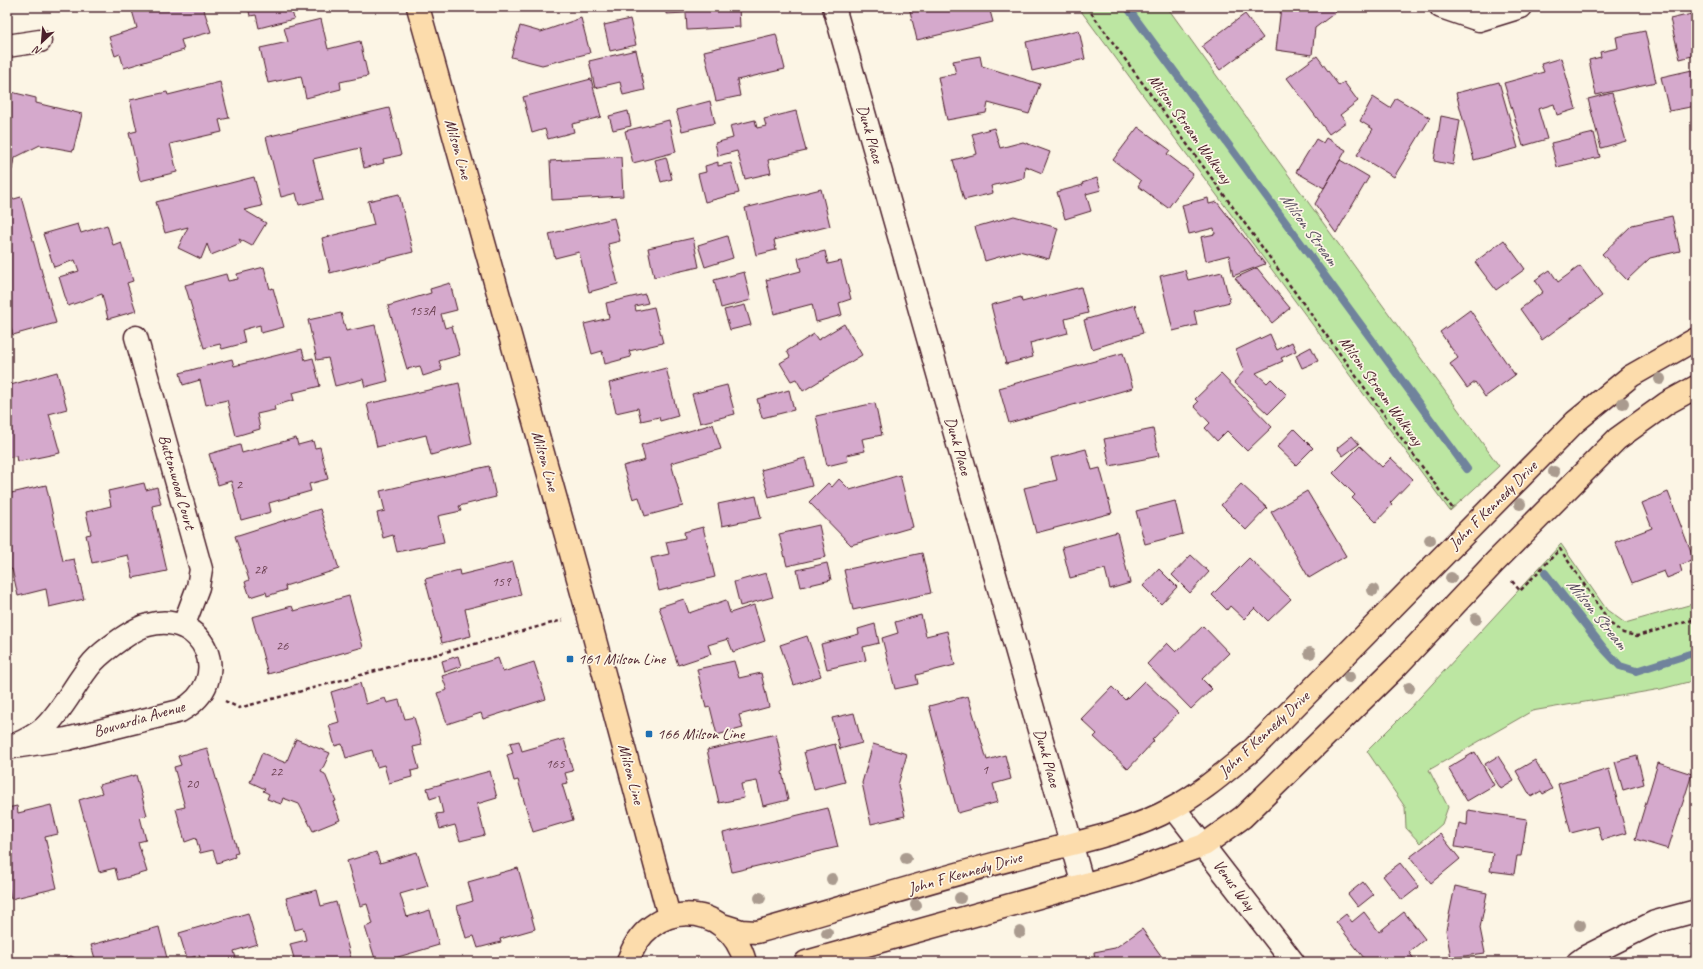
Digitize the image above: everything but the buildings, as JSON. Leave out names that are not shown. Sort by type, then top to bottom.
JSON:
[{"type":"main road","name":"Milson Line","points":[[418,7],[588,614],[669,916]]},
{"type":"main road","name":"John F Kennedy Drive","points":[[722,925],[741,931],[757,932],[1024,856],[1072,845],[1148,821],[1174,808],[1211,783],[1251,751],[1575,422],[1631,376],[1696,339]]},
{"type":"main road","points":[[806,962],[1125,874],[1204,845],[1243,817],[1397,666],[1495,562],[1618,439],[1667,403],[1696,386]]},
{"type":"main road","points":[[626,958],[640,936],[654,924],[669,916],[688,914],[706,917],[722,925],[735,938],[742,950],[745,962]]},
{"type":"street","name":"Dunk Place","points":[[834,7],[1083,885]]},
{"type":"street","points":[[1441,7],[1479,20],[1521,7]]},
{"type":"street","points":[[7,46],[40,41]]},
{"type":"street","name":"Buttonwood Court","points":[[136,337],[201,569],[198,587],[183,627]]},
{"type":"street","name":"Bouvardia Avenue","points":[[148,624],[173,624],[183,627],[200,639],[209,657],[210,668],[203,690],[190,705],[180,711],[67,739],[10,747],[31,738],[44,728],[93,663],[115,644],[148,624]]},
{"type":"street","name":"Venus Way","points":[[1174,808],[1293,962]]},
{"type":"street","points":[[1578,962],[1585,957],[1655,922],[1696,911]]},
{"type":"path","name":"Milson Stream Walkway","points":[[1087,7],[1468,530]]},
{"type":"path","points":[[1495,562],[1520,591],[1560,549],[1611,624],[1623,633],[1637,636],[1696,619]]},
{"type":"path","points":[[203,690],[239,708],[588,614]]},
{"type":"green space","points":[[1078,7],[1167,7],[1499,466],[1450,511]]},
{"type":"green space","points":[[1561,544],[1607,610],[1625,623],[1696,603],[1696,680],[1661,689],[1532,711],[1429,770],[1448,807],[1442,824],[1420,843],[1406,828],[1405,807],[1367,751],[1410,708]]},
{"type":"waterway","name":"Milson Stream","points":[[1127,7],[1467,469]]},
{"type":"waterway","name":"Milson Stream","points":[[1545,573],[1605,650],[1620,666],[1636,671],[1696,652]]},
{"type":"place","name":"161 Milson Line","points":[[570,659]]},
{"type":"place","name":"166 Milson Line","points":[[649,734]]}]
